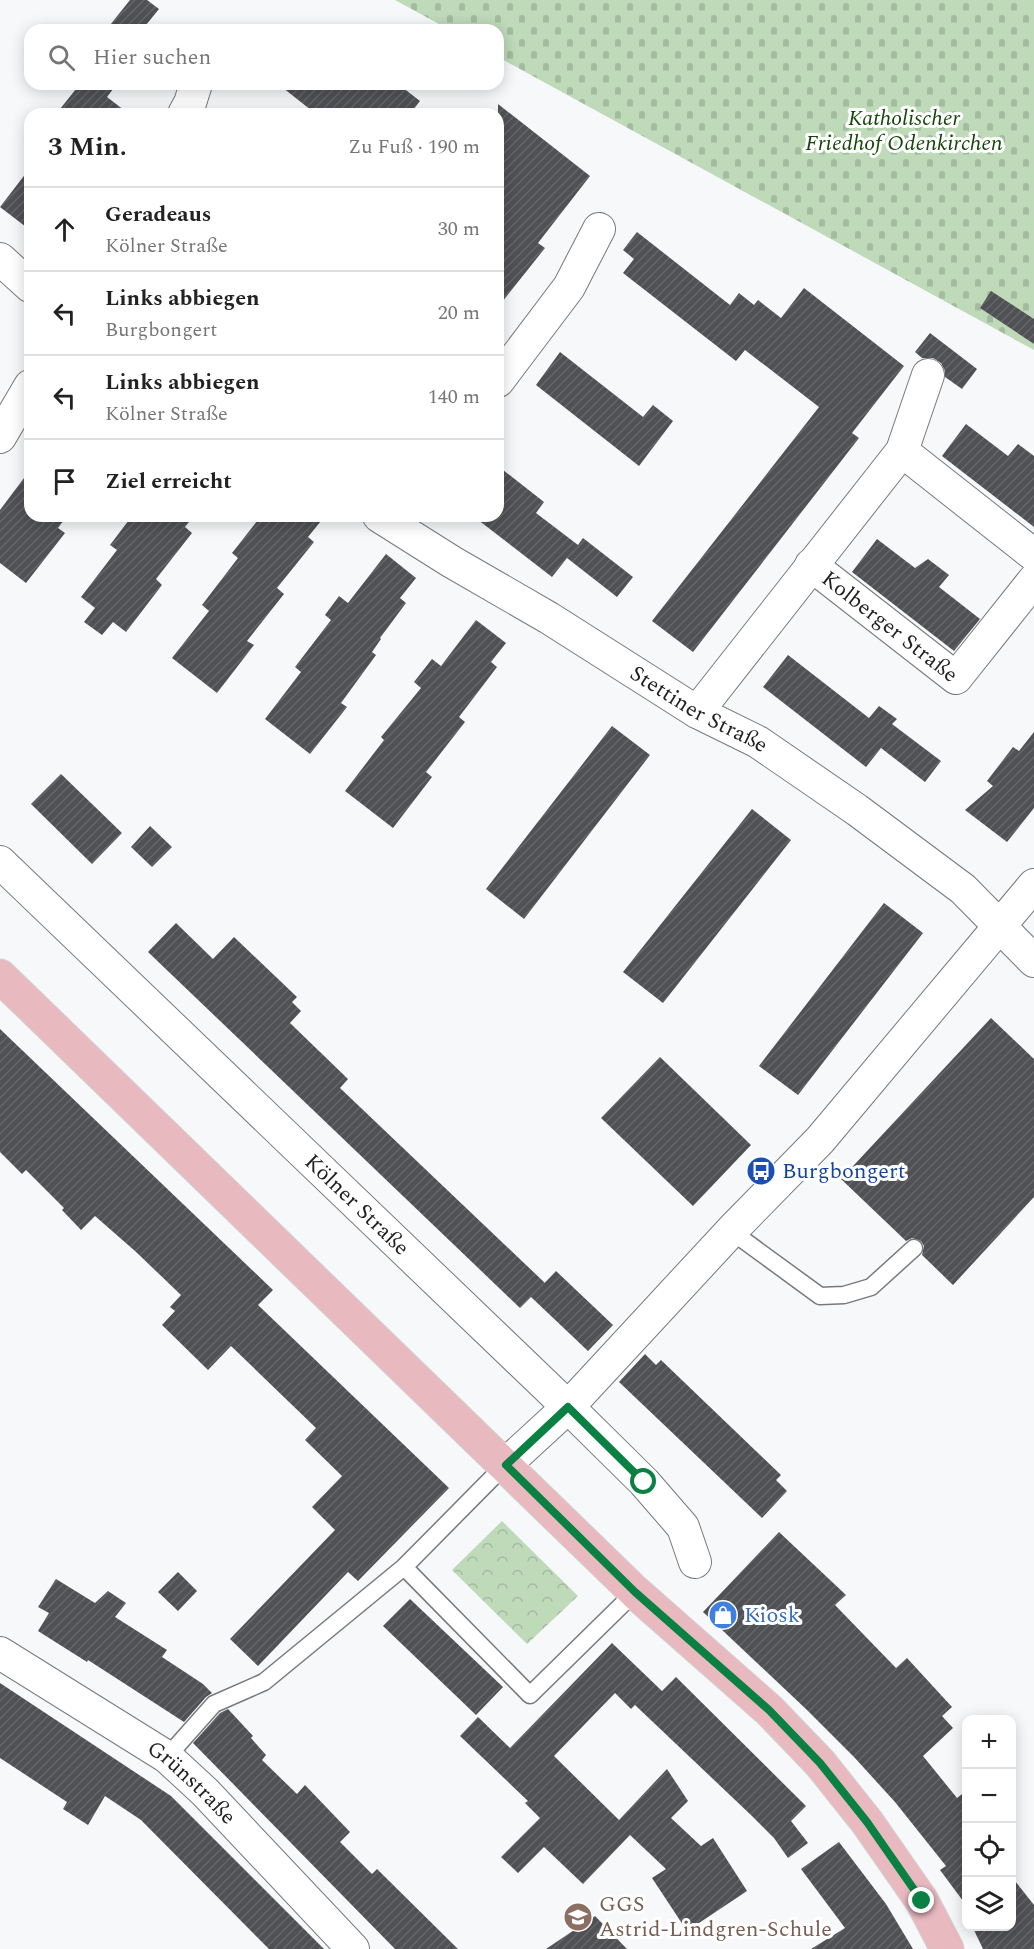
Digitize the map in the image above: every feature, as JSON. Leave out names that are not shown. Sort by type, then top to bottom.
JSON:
[{"type":"main road","points":[[0,976],[635,1592],[769,1710],[820,1763],[867,1822],[922,1901],[947,1949]]},
{"type":"street","points":[[188,108],[194,90]]},
{"type":"street","points":[[504,373],[569,287],[599,230]]},
{"type":"street","points":[[0,259],[24,281]]},
{"type":"street","name":"Kolberger Straße","points":[[697,712],[902,451],[928,375]]},
{"type":"street","points":[[0,437],[24,396]]},
{"type":"street","points":[[902,451],[1034,555]]},
{"type":"street","name":"Stettiner Straße","points":[[393,522],[452,562],[549,618],[697,712],[758,742],[857,810],[963,890],[1000,927]]},
{"type":"street","name":"Kolberger Straße","points":[[811,565],[956,678],[1034,580]]},
{"type":"street","name":"Kölner Straße","points":[[0,862],[644,1482],[683,1527],[694,1562]]},
{"type":"street","points":[[506,1465],[568,1407],[731,1231],[820,1140],[1034,885]]},
{"type":"street","points":[[1000,927],[1034,961]]},
{"type":"street","name":"Grünstraße","points":[[0,1653],[167,1757],[206,1792],[353,1949]]},
{"type":"lane","points":[[731,1231],[820,1296],[844,1295],[871,1287],[914,1248]]},
{"type":"lane","points":[[167,1757],[214,1704],[264,1682],[404,1567],[506,1465]]},
{"type":"lane","points":[[404,1567],[530,1695],[635,1592]]},
{"type":"green space","name":"Katholischer Friedhof Odenkirchen","points":[[395,0],[1034,0],[1034,350],[504,60],[504,24],[439,24]]},
{"type":"green space","points":[[502,1521],[578,1596],[527,1644],[452,1570]]},
{"type":"building","points":[[130,0],[147,0],[159,9],[147,24],[111,24]]},
{"type":"building","points":[[75,90],[112,90],[107,97],[121,108],[61,108]]},
{"type":"building","points":[[286,90],[406,90],[420,101],[415,108],[308,108]]},
{"type":"building","points":[[504,109],[590,176],[538,243],[545,248],[504,299]]},
{"type":"building","points":[[24,176],[24,225],[0,207]]},
{"type":"building","points":[[637,232],[730,305],[739,293],[754,305],[758,300],[781,318],[804,288],[904,366],[852,433],[859,438],[693,652],[652,621],[819,407],[745,350],[736,361],[623,273],[634,259],[623,250]]},
{"type":"building","points":[[991,291],[1034,319],[1034,344],[980,308]]},
{"type":"building","points":[[930,333],[977,369],[962,389],[945,377],[941,363],[933,358],[922,358],[915,352]]},
{"type":"building","points":[[560,352],[643,417],[653,405],[673,421],[639,466],[536,385]]},
{"type":"building","points":[[966,424],[1008,456],[1018,444],[1034,456],[1034,527],[942,456]]},
{"type":"building","points":[[504,471],[544,502],[536,513],[578,545],[583,538],[633,577],[617,597],[567,558],[552,577],[481,522],[504,522]]},
{"type":"building","points":[[24,478],[24,522],[62,522],[58,528],[65,533],[26,583],[0,563],[0,510]]},
{"type":"building","points":[[127,522],[189,522],[185,527],[192,533],[156,579],[162,585],[126,632],[113,622],[102,635],[84,622],[95,608],[81,597],[117,550],[110,545]]},
{"type":"building","points":[[256,522],[320,522],[308,537],[314,542],[277,588],[284,594],[247,641],[254,645],[217,693],[172,658],[209,611],[202,605],[238,558],[232,553]]},
{"type":"building","points":[[877,539],[915,568],[928,559],[949,575],[939,587],[980,619],[954,651],[852,572]]},
{"type":"building","points":[[386,554],[416,578],[400,598],[406,603],[380,638],[372,652],[376,655],[341,703],[347,707],[310,754],[265,719],[301,672],[295,667],[331,620],[325,615],[339,596],[348,603]]},
{"type":"building","points":[[476,620],[506,643],[491,662],[497,667],[459,717],[465,722],[426,772],[432,777],[393,828],[345,791],[384,740],[381,737],[421,688],[414,682],[432,659],[441,666]]},
{"type":"building","points":[[788,655],[869,718],[879,706],[897,719],[892,724],[941,761],[925,782],[881,748],[866,767],[763,687]]},
{"type":"building","points":[[612,726],[650,755],[524,919],[486,889]]},
{"type":"building","points":[[1034,732],[1034,808],[1007,842],[965,810],[993,786],[987,781],[1013,747],[1019,751]]},
{"type":"building","points":[[61,774],[122,833],[92,864],[31,804]]},
{"type":"building","points":[[752,809],[791,840],[663,1003],[623,972]]},
{"type":"building","points":[[150,826],[172,847],[152,867],[131,847]]},
{"type":"building","points":[[884,903],[923,933],[798,1095],[759,1066]]},
{"type":"building","points":[[176,923],[213,959],[234,937],[297,997],[292,1002],[301,1011],[290,1023],[348,1079],[340,1088],[545,1283],[520,1308],[148,952]]},
{"type":"building","points":[[991,1018],[1034,1059],[1034,1197],[953,1285],[922,1255],[924,1246],[921,1241],[912,1238],[906,1241],[841,1179]]},
{"type":"building","points":[[0,1029],[273,1290],[258,1305],[449,1488],[358,1581],[348,1572],[258,1666],[230,1639],[335,1530],[312,1507],[342,1476],[305,1440],[316,1428],[231,1346],[208,1370],[162,1325],[175,1311],[170,1307],[181,1295],[135,1251],[95,1216],[81,1230],[62,1210],[64,1208],[26,1170],[22,1174],[0,1152]]},
{"type":"building","points":[[660,1057],[751,1145],[693,1206],[601,1118]]},
{"type":"building","points":[[556,1271],[613,1325],[588,1351],[531,1297]]},
{"type":"building","points":[[645,1354],[656,1365],[661,1360],[781,1475],[776,1480],[787,1491],[762,1518],[619,1382]]},
{"type":"building","points":[[779,1532],[846,1595],[835,1605],[896,1668],[907,1658],[952,1707],[942,1716],[953,1728],[923,1756],[957,1798],[962,1794],[962,1900],[940,1870],[946,1866],[895,1802],[807,1710],[703,1612]]},
{"type":"building","points":[[178,1572],[197,1591],[178,1611],[158,1592]]},
{"type":"building","points":[[56,1579],[95,1603],[108,1591],[126,1603],[115,1617],[167,1650],[162,1657],[203,1684],[212,1693],[184,1722],[88,1660],[87,1662],[38,1631],[49,1613],[38,1607]]},
{"type":"building","points":[[410,1599],[503,1687],[476,1715],[383,1626]]},
{"type":"building","points":[[612,1643],[662,1691],[676,1677],[806,1806],[791,1821],[808,1843],[788,1858],[774,1838],[752,1816],[635,1705],[631,1709],[615,1693],[554,1756],[619,1820],[667,1769],[688,1801],[671,1818],[701,1846],[713,1838],[747,1891],[687,1931],[652,1878],[666,1869],[630,1835],[583,1884],[544,1847],[518,1873],[501,1857],[540,1818],[525,1803],[528,1801],[460,1736],[478,1717],[510,1748]]},
{"type":"building","points":[[0,1683],[171,1796],[324,1949],[269,1949],[141,1820],[105,1796],[88,1825],[63,1809],[67,1802],[0,1758]]},
{"type":"building","points":[[228,1709],[253,1736],[251,1738],[266,1755],[262,1760],[297,1794],[305,1785],[350,1832],[340,1842],[372,1874],[377,1869],[458,1949],[395,1949],[193,1743],[220,1713]]},
{"type":"building","points":[[839,1842],[886,1904],[913,1949],[811,1949],[845,1928],[801,1869]]},
{"type":"building","points":[[1016,1882],[1034,1905],[1034,1949],[983,1949],[974,1931],[1016,1931]]},
{"type":"building","points":[[595,1916],[627,1949],[546,1949]]},
{"type":"place","name":"Burgbongert","points":[[761,1171]]},
{"type":"place","name":"Kiosk","points":[[723,1615]]},
{"type":"place","name":"GGS Astrid-Lindgren-Schule","points":[[578,1917]]},
{"type":"route","points":[[644,1482],[568,1407],[506,1465],[635,1592],[769,1710],[820,1763],[867,1822],[922,1901]]}]
